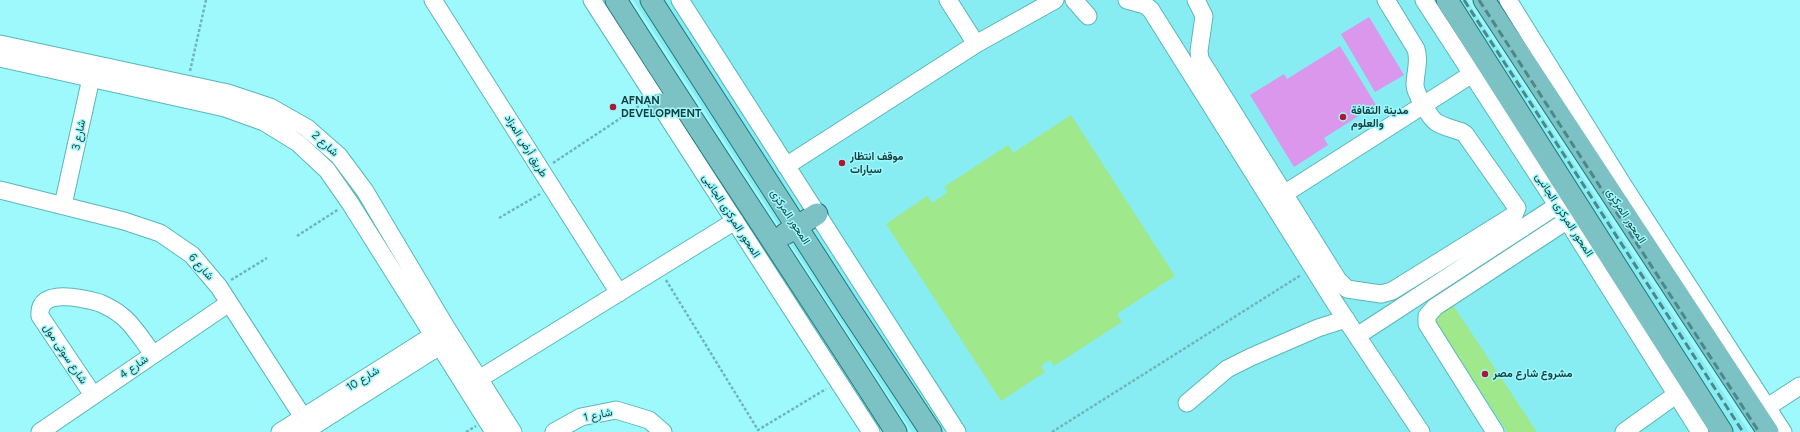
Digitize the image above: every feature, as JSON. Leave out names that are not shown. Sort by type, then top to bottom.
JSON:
[{"type":"main road","points":[[616,0],[682,105],[896,432]]},
{"type":"main road","name":"المحور المركزى","points":[[651,0],[930,431]]},
{"type":"main road","points":[[1447,0],[1574,216],[1684,389],[1722,432]]},
{"type":"main road","name":"المحور المركزى","points":[[1484,0],[1768,432]]},
{"type":"main road","points":[[656,100],[682,105]]},
{"type":"main road","points":[[773,242],[817,214]]},
{"type":"street","name":"طريق أرض المزاد","points":[[432,0],[619,293]]},
{"type":"street","name":"المحور المركزى الجانبى","points":[[592,0],[871,432]]},
{"type":"street","points":[[680,0],[957,432]]},
{"type":"street","points":[[948,0],[976,44]]},
{"type":"street","points":[[786,166],[976,44],[1055,0]]},
{"type":"street","points":[[1074,0],[1088,16]]},
{"type":"street","points":[[1127,0],[1145,5],[1151,10],[1313,268],[1421,432]]},
{"type":"street","points":[[1196,0],[1204,16],[1199,51],[1200,59],[1340,284],[1347,289],[1382,294],[1392,291],[1514,215],[1517,211],[1516,206],[1465,134],[1438,124],[1431,118],[1415,86],[1418,62],[1416,49],[1386,0]]},
{"type":"street","name":"المحور المركزى الجانبى","points":[[1424,0],[1558,206],[1574,216]]},
{"type":"street","points":[[1508,0],[1622,185],[1783,432]]},
{"type":"street","name":"شارع 2","points":[[0,44],[92,72]]},
{"type":"street","name":"شارع 2","points":[[0,58],[92,72],[132,80],[224,108],[264,122],[298,143],[327,170],[443,337],[479,379],[513,432]]},
{"type":"street","name":"شارع 3","points":[[63,205],[92,72]]},
{"type":"street","points":[[1284,194],[1472,74]]},
{"type":"street","name":"شارع 2","points":[[132,80],[187,83],[228,93],[270,107],[307,128],[339,156],[365,191],[494,432]]},
{"type":"street","points":[[264,122],[270,107]]},
{"type":"street","name":"شارع 6","points":[[0,190],[124,221],[160,233],[192,255],[219,287],[306,426]]},
{"type":"street","points":[[1357,336],[1558,206]]},
{"type":"street","points":[[1495,432],[1427,324],[1427,316],[1435,307],[1574,216]]},
{"type":"street","points":[[479,379],[735,221]]},
{"type":"street","name":"شارع سوتى مول","points":[[93,396],[40,316],[39,310],[42,303],[47,299],[79,298],[102,304],[122,316],[153,354]]},
{"type":"street","name":"شارع 4","points":[[40,432],[229,303]]},
{"type":"street","points":[[1187,403],[1227,370],[1245,360],[1318,328],[1346,319]]},
{"type":"street","name":"شارع 10","points":[[280,432],[306,426],[443,337]]},
{"type":"street","points":[[1766,408],[1800,386]]},
{"type":"street","points":[[1624,432],[1684,389],[1700,432]]},
{"type":"street","name":"شارع 1","points":[[554,432],[581,417],[616,410],[649,420],[663,432]]},
{"type":"path","points":[[187,83],[206,0]]},
{"type":"path","points":[[541,171],[656,100]]},
{"type":"path","points":[[499,218],[552,188]]},
{"type":"path","points":[[297,236],[350,203]]},
{"type":"path","points":[[219,287],[267,258]]},
{"type":"path","points":[[659,268],[758,430],[838,381]]},
{"type":"path","points":[[1052,432],[1313,268]]},
{"type":"shaded area","points":[[633,0],[1467,0],[1749,432],[912,432]]},
{"type":"shaded area","points":[[1369,17],[1404,75],[1375,92],[1341,34]]},
{"type":"shaded area","points":[[1340,46],[1376,105],[1324,138],[1328,145],[1294,167],[1250,95],[1284,74],[1287,79]]},
{"type":"building","points":[[1071,115],[1175,276],[1117,314],[1122,322],[1054,366],[1050,360],[1041,366],[1045,372],[1001,401],[886,224],[927,196],[932,203],[948,192],[944,187],[1008,145],[1013,153]]},
{"type":"building","name":"مشروع شارع مصر","points":[[1453,305],[1537,432],[1507,432],[1433,317]]},
{"type":"railway","points":[[1464,0],[1743,432]]},
{"type":"railway","points":[[1479,0],[1759,432]]},
{"type":"place","name":"AFNAN DEVELOPMENT","points":[[613,107]]},
{"type":"place","name":"مدينة الثقافة والعلوم","points":[[1343,117]]},
{"type":"place","name":"موقف انتظار سيارات","points":[[842,163]]},
{"type":"place","name":"مشروع شارع مصر","points":[[1485,374]]}]
